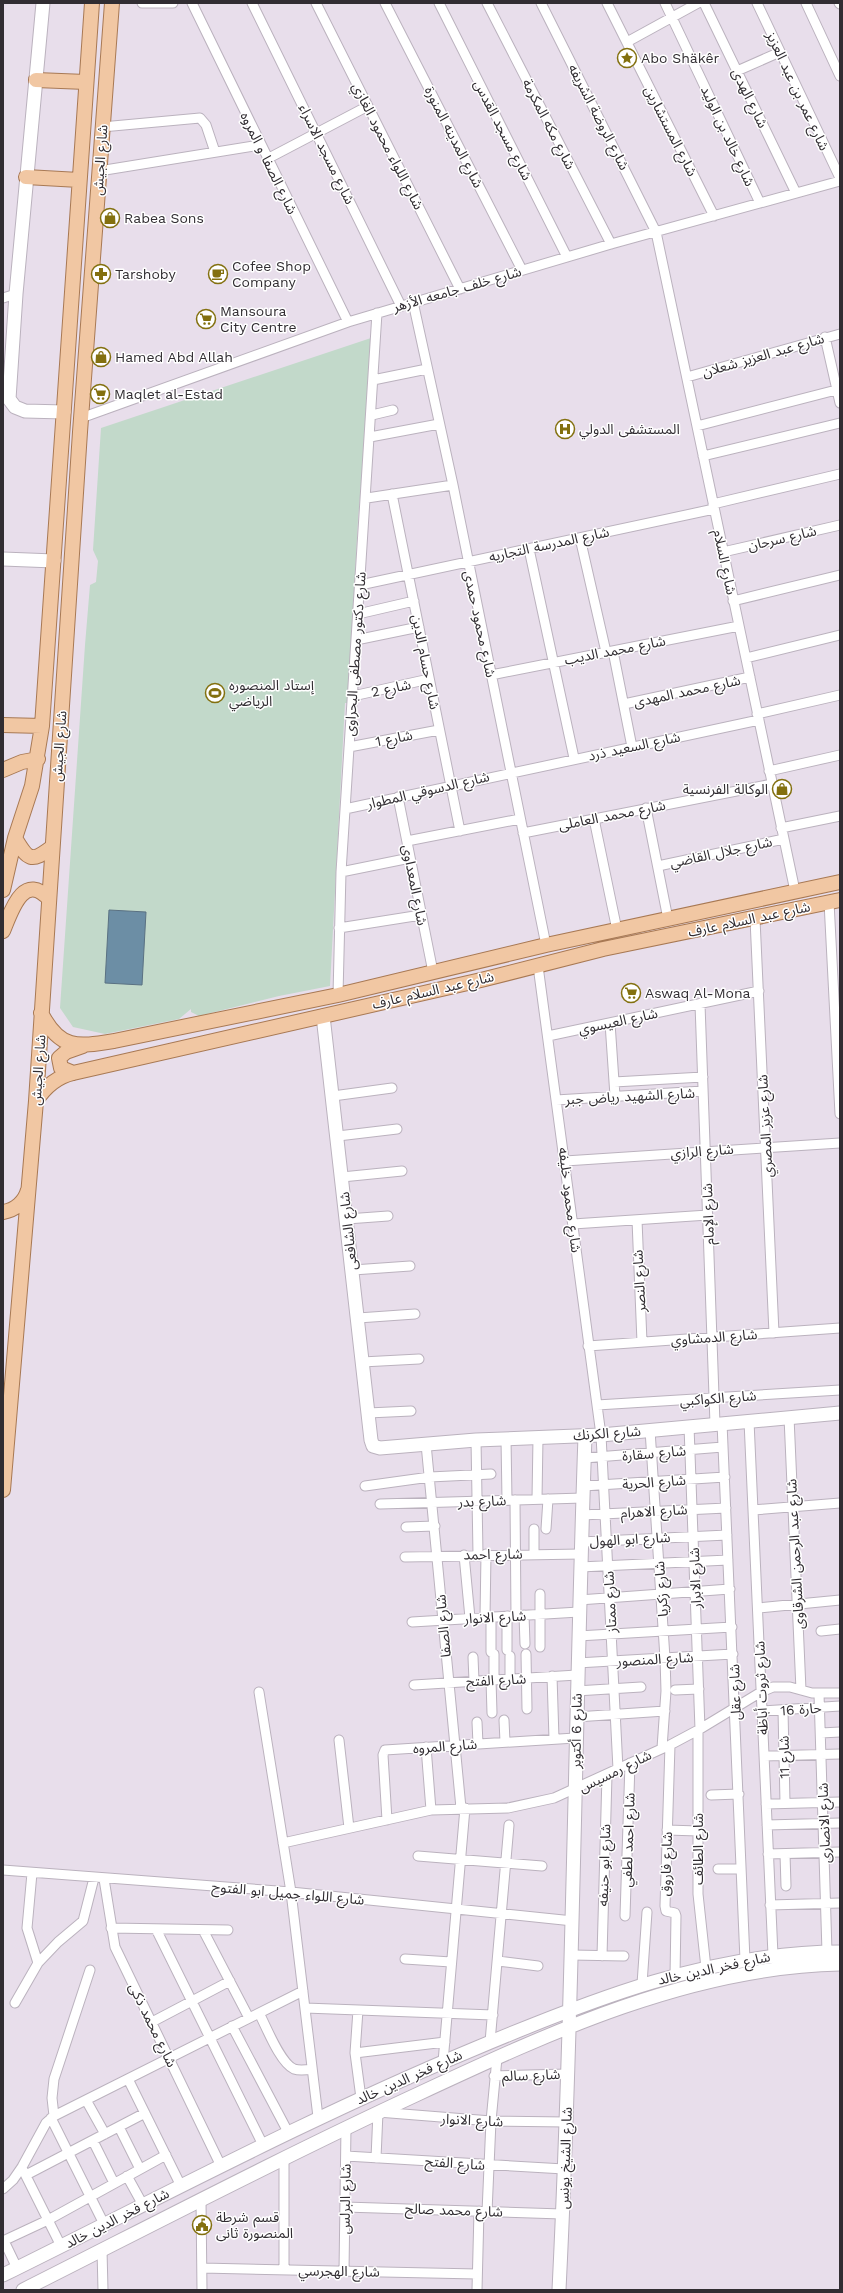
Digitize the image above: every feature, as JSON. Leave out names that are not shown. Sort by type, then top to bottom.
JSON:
[{"type":"main road","name":"شارع الجيش","points":[[3,890],[15,838],[25,812],[38,759],[42,726],[92,3]]},
{"type":"main road","name":"شارع الجيش","points":[[3,1490],[36,1101],[81,418],[112,3]]},
{"type":"main road","points":[[90,33],[99,37],[109,33]]},
{"type":"main road","points":[[87,64],[98,60],[107,66]]},
{"type":"main road","points":[[36,80],[86,82]]},
{"type":"main road","points":[[26,177],[80,180]]},
{"type":"main road","points":[[3,725],[42,726]]},
{"type":"main road","points":[[3,770],[22,762],[38,759]]},
{"type":"main road","points":[[15,838],[25,855],[31,858],[37,858],[52,847]]},
{"type":"main road","name":"شارع عبد السلام عارف","points":[[41,1013],[55,1035],[64,1041],[85,1045],[129,1039],[338,996],[546,945],[840,882]]},
{"type":"main road","points":[[3,931],[19,896],[26,891],[35,890],[43,893],[49,899]]},
{"type":"main road","name":"شارع عبد السلام عارف","points":[[36,1101],[49,1085],[57,1079],[73,1073],[324,1016],[611,948],[755,919],[834,901]]},
{"type":"main road","points":[[73,1073],[61,1068],[59,1058],[66,1052],[85,1045]]},
{"type":"main road","points":[[3,1212],[16,1208],[22,1202],[29,1186]]},
{"type":"street","points":[[43,3],[16,294],[7,371],[9,399],[15,407],[25,411],[64,412]]},
{"type":"street","points":[[142,3],[173,3]]},
{"type":"street","name":"شارع الصفا و المروه","points":[[192,3],[260,145],[348,322]]},
{"type":"street","name":"شارع مسجد الاسراء","points":[[252,3],[317,132],[401,306]]},
{"type":"street","name":"شارع اللواء محمود الغازي","points":[[316,3],[460,288]]},
{"type":"street","name":"شارع المدينه المنورة","points":[[385,3],[522,270]]},
{"type":"street","name":"شارع مسجد القدس","points":[[439,3],[567,257]]},
{"type":"street","name":"شارع مكه المكرمة","points":[[487,3],[611,244]]},
{"type":"street","name":"شارع الروضة الشريفه","points":[[542,3],[656,232]]},
{"type":"street","name":"شارع المستشارين","points":[[607,3],[714,216]]},
{"type":"street","name":"شارع خالد بن الوليد","points":[[665,3],[760,203]]},
{"type":"street","points":[[627,42],[698,3]]},
{"type":"street","name":"شارع الهدى","points":[[704,3],[796,193]]},
{"type":"street","name":"شارع عمر بن عبد العزيز","points":[[756,3],[840,180]]},
{"type":"street","points":[[806,3],[840,76]]},
{"type":"street","points":[[737,71],[780,52]]},
{"type":"street","points":[[267,159],[368,106]]},
{"type":"street","points":[[102,127],[200,118],[206,125],[215,152]]},
{"type":"street","points":[[99,171],[260,145]]},
{"type":"street","name":"شارع خلف جامعه الأزهر","points":[[81,418],[348,322],[611,244],[840,180]]},
{"type":"street","name":"شارع السلام","points":[[656,232],[795,891]]},
{"type":"street","points":[[3,298],[16,294]]},
{"type":"street","name":"شارع محمود حمدى","points":[[413,302],[438,424],[453,484],[467,562],[546,945]]},
{"type":"street","name":"شارع دكتور مصطفى البحراوى","points":[[338,996],[341,872],[352,696],[367,498],[377,313]]},
{"type":"street","name":"شارع عبد العزيز شعلان","points":[[686,378],[825,337],[840,334]]},
{"type":"street","points":[[825,337],[839,390],[840,403]]},
{"type":"street","points":[[373,380],[427,369]]},
{"type":"street","points":[[697,426],[839,390]]},
{"type":"street","points":[[372,415],[393,410]]},
{"type":"street","points":[[703,456],[840,423]]},
{"type":"street","points":[[370,437],[438,424]]},
{"type":"street","name":"شارع المدرسة التجاريه","points":[[360,586],[408,574],[580,538],[714,507],[840,474]]},
{"type":"street","points":[[367,498],[453,484]]},
{"type":"street","name":"شارع حسام الدين","points":[[392,494],[460,830]]},
{"type":"street","name":"شارع سرحان","points":[[723,552],[840,524]]},
{"type":"street","points":[[580,538],[624,704],[632,747]]},
{"type":"street","points":[[529,549],[574,758]]},
{"type":"street","points":[[3,559],[54,562]]},
{"type":"street","points":[[734,601],[840,575]]},
{"type":"street","points":[[358,614],[414,601]]},
{"type":"street","name":"شارع محمد الديب","points":[[491,674],[739,626]]},
{"type":"street","points":[[356,640],[419,627]]},
{"type":"street","points":[[746,658],[840,635]]},
{"type":"street","name":"شارع محمد المهدى","points":[[624,704],[750,677]]},
{"type":"street","name":"شارع 2","points":[[352,696],[429,679]]},
{"type":"street","name":"شارع السعيد ذرد","points":[[510,772],[632,747],[758,717],[840,695]]},
{"type":"street","name":"شارع 1","points":[[349,747],[440,730]]},
{"type":"street","points":[[769,771],[840,755]]},
{"type":"street","name":"شارع الدسوقي المطوار","points":[[345,809],[510,772]]},
{"type":"street","name":"شارع محمد العاملى","points":[[523,832],[772,784]]},
{"type":"street","name":"شارع المعداوى","points":[[398,797],[433,972]]},
{"type":"street","points":[[646,808],[668,919]]},
{"type":"street","points":[[781,828],[840,816]]},
{"type":"street","points":[[406,841],[520,819]]},
{"type":"street","points":[[594,819],[617,930]]},
{"type":"street","name":"شارع جلال القاضي","points":[[658,866],[784,839]]},
{"type":"street","points":[[341,872],[410,858]]},
{"type":"street","points":[[834,901],[840,1114]]},
{"type":"street","points":[[339,928],[421,915]]},
{"type":"street","name":"شارع عزيز المصري","points":[[755,919],[774,1332]]},
{"type":"street","name":"شارع محمود خليفه","points":[[538,966],[601,1434]]},
{"type":"street","name":"شارع العيسوي","points":[[548,1036],[758,991]]},
{"type":"street","name":"شارع الإمام","points":[[700,1004],[711,1337],[714,1398],[719,1423]]},
{"type":"street","name":"شارع الشافعى","points":[[324,1016],[362,1362],[373,1446]]},
{"type":"street","points":[[610,1023],[615,1096]]},
{"type":"street","name":"شارع الشهيد رياض جبر","points":[[614,1082],[703,1076]]},
{"type":"street","points":[[333,1096],[392,1088]]},
{"type":"street","name":"شارع الشهيد رياض جبر","points":[[556,1100],[703,1091]]},
{"type":"street","points":[[338,1136],[397,1129]]},
{"type":"street","name":"شارع الرازي","points":[[565,1161],[840,1142]]},
{"type":"street","points":[[342,1176],[402,1171]]},
{"type":"street","points":[[573,1224],[708,1215]]},
{"type":"street","points":[[347,1219],[388,1216]]},
{"type":"street","name":"شارع النصر","points":[[637,1220],[642,1342]]},
{"type":"street","points":[[353,1270],[410,1266]]},
{"type":"street","points":[[358,1318],[415,1314]]},
{"type":"street","name":"شارع الدمشاوي","points":[[588,1346],[840,1328]]},
{"type":"street","points":[[362,1362],[419,1359]]},
{"type":"street","name":"شارع الكواكبي","points":[[597,1405],[840,1390]]},
{"type":"street","points":[[368,1413],[411,1411]]},
{"type":"street","name":"شارع الكرنك","points":[[373,1446],[380,1448],[476,1440],[585,1436],[840,1413]]},
{"type":"street","name":"شارع عبد الرحمن الشرقاوى","points":[[789,1417],[801,1690]]},
{"type":"street","name":"شارع ثروت أباظة","points":[[749,1421],[773,1955]]},
{"type":"street","name":"شارع عقل","points":[[719,1423],[724,1447],[745,1960]]},
{"type":"street","name":"شارع الابرار","points":[[689,1426],[698,1656],[699,1730]]},
{"type":"street","name":"شارع زكريا","points":[[650,1430],[664,1631],[666,1746]]},
{"type":"street","name":"شارع ممتاز","points":[[601,1434],[618,1769]]},
{"type":"street","name":"شارع 6 أكتوبر","points":[[570,2026],[576,1790],[576,1691],[585,1436]]},
{"type":"street","points":[[537,1499],[538,1438]]},
{"type":"street","points":[[506,1439],[515,1554],[515,1615],[508,1653],[510,1679]]},
{"type":"street","points":[[476,1440],[477,1501],[488,1617],[493,1653],[492,1712]]},
{"type":"street","name":"شارع الصفا","points":[[426,1444],[433,1503],[455,1745],[463,1808],[443,2062]]},
{"type":"street","name":"شارع سقارة","points":[[584,1458],[724,1447]]},
{"type":"street","points":[[365,1486],[430,1477],[491,1474]]},
{"type":"street","name":"شارع الحرية","points":[[583,1492],[604,1485],[725,1477]]},
{"type":"street","name":"شارع بدر","points":[[380,1504],[548,1499],[583,1492]]},
{"type":"street","points":[[546,1529],[548,1499]]},
{"type":"street","points":[[753,1510],[840,1503]]},
{"type":"street","name":"شارع الاهرام","points":[[582,1515],[726,1508]]},
{"type":"street","points":[[406,1527],[434,1526]]},
{"type":"street","points":[[534,1529],[534,1554]]},
{"type":"street","name":"شارع ابو الهول","points":[[581,1548],[607,1541],[727,1535]]},
{"type":"street","name":"شارع احمد","points":[[405,1557],[464,1554],[534,1554],[581,1548]]},
{"type":"street","points":[[464,1554],[470,1618]]},
{"type":"street","points":[[580,1567],[728,1560]]},
{"type":"street","name":"شارع الانوار","points":[[412,1622],[540,1614],[610,1598],[730,1590]]},
{"type":"street","points":[[540,1594],[540,1647]]},
{"type":"street","points":[[758,1608],[840,1600]]},
{"type":"street","points":[[515,1615],[524,1644]]},
{"type":"street","points":[[578,1636],[732,1627]]},
{"type":"street","points":[[821,1631],[840,1629]]},
{"type":"street","points":[[526,1654],[526,1709]]},
{"type":"street","name":"شارع المنصور","points":[[577,1669],[613,1661],[733,1654]]},
{"type":"street","points":[[473,1657],[474,1681]]},
{"type":"street","name":"شارع الفتح","points":[[414,1685],[552,1676],[577,1669]]},
{"type":"street","points":[[552,1676],[554,1739]]},
{"type":"street","name":"شارع رمسيس","points":[[283,1843],[431,1810],[508,1808],[531,1805],[576,1790],[699,1730],[761,1692],[782,1686],[820,1694],[840,1693]]},
{"type":"street","points":[[576,1691],[641,1687]]},
{"type":"street","points":[[675,1690],[699,1689]]},
{"type":"street","points":[[259,1692],[291,1892],[318,2117],[327,2136]]},
{"type":"street","name":"شارع الانصارى","points":[[820,1694],[826,1903],[834,1952]]},
{"type":"street","name":"حارة 16","points":[[762,1711],[840,1706]]},
{"type":"street","points":[[576,1717],[665,1710]]},
{"type":"street","name":"شارع 11","points":[[783,1710],[785,1803]]},
{"type":"street","points":[[504,1720],[505,1742]]},
{"type":"street","points":[[477,1722],[478,1744]]},
{"type":"street","name":"شارع الطائف","points":[[699,1730],[698,1894],[706,1968]]},
{"type":"street","points":[[821,1733],[840,1732]]},
{"type":"street","name":"شارع المروه","points":[[387,1820],[384,1752],[388,1749],[575,1738]]},
{"type":"street","points":[[339,1740],[348,1828]]},
{"type":"street","name":"شارع فاروق","points":[[666,1746],[667,1830],[665,1906],[666,1911],[675,1912],[676,1916],[674,1976]]},
{"type":"street","points":[[426,1747],[431,1810]]},
{"type":"street","points":[[764,1756],[840,1754]]},
{"type":"street","name":"شارع احمد لطفي","points":[[625,1916],[630,1763]]},
{"type":"street","name":"شارع ابو حنيفه","points":[[602,1956],[607,1775]]},
{"type":"street","points":[[711,1795],[739,1794]]},
{"type":"street","points":[[766,1804],[840,1802]]},
{"type":"street","points":[[767,1825],[840,1823]]},
{"type":"street","points":[[490,2042],[509,1825]]},
{"type":"street","points":[[667,1830],[698,1831]]},
{"type":"street","points":[[768,1854],[840,1852]]},
{"type":"street","points":[[785,1854],[786,1886]]},
{"type":"street","points":[[418,1856],[542,1866]]},
{"type":"street","points":[[718,1869],[741,1869]]},
{"type":"street","name":"شارع اللواء جميل ابو الفتوح","points":[[3,1870],[104,1879],[291,1892],[573,1921]]},
{"type":"street","points":[[32,1873],[27,1928],[38,1963]]},
{"type":"street","points":[[15,2003],[38,1963],[58,1942],[83,1921],[94,1878]]},
{"type":"street","name":"شارع محمد ذكى","points":[[104,1879],[116,1951],[170,2058],[221,2166]]},
{"type":"street","points":[[770,1904],[840,1903]]},
{"type":"street","points":[[642,1984],[647,1912]]},
{"type":"street","points":[[111,1928],[228,1930]]},
{"type":"street","points":[[156,1929],[263,2145]]},
{"type":"street","points":[[203,1930],[249,2018]]},
{"type":"street","name":"شارع فخر الدين خالد","points":[[3,2275],[318,2117],[443,2062],[571,2009],[642,1984],[706,1968],[773,1955],[834,1952]]},
{"type":"street","points":[[572,1955],[624,1956]]},
{"type":"street","points":[[405,1959],[452,1962]]},
{"type":"street","points":[[498,1961],[538,1966]]},
{"type":"street","name":"شارع فخر الدين خالد","points":[[23,2290],[327,2136],[570,2026],[640,2002],[712,1982],[785,1968],[840,1964]]},
{"type":"street","points":[[90,1970],[54,2079],[52,2117],[104,2224]]},
{"type":"street","points":[[152,2022],[230,1981]]},
{"type":"street","points":[[3,2189],[13,2180],[22,2167],[43,2128],[52,2117],[303,1991]]},
{"type":"street","points":[[305,2008],[493,2015]]},
{"type":"street","points":[[358,2010],[355,2053],[360,2098]]},
{"type":"street","points":[[259,2013],[285,2062],[298,2070],[312,2069]]},
{"type":"street","points":[[232,2026],[288,2132]]},
{"type":"street","name":"شارع الشيخ يونس","points":[[559,2290],[570,2026]]},
{"type":"street","points":[[355,2053],[445,2042]]},
{"type":"street","points":[[477,2290],[477,2274],[483,2211],[489,2165],[494,2076],[497,2058]]},
{"type":"street","name":"شارع سالم","points":[[494,2076],[568,2074]]},
{"type":"street","points":[[128,2079],[166,2154],[186,2183],[201,2200],[202,2290]]},
{"type":"street","points":[[86,2100],[105,2134]]},
{"type":"street","points":[[376,2158],[378,2112]]},
{"type":"street","name":"شارع الانوار","points":[[378,2112],[491,2121],[566,2122]]},
{"type":"street","points":[[26,2176],[145,2113]]},
{"type":"street","points":[[119,2127],[140,2169]]},
{"type":"street","name":"شارع البرلس","points":[[344,2271],[346,2127]]},
{"type":"street","points":[[93,2141],[114,2183]]},
{"type":"street","points":[[17,2268],[3,2241],[48,2220],[166,2154]]},
{"type":"street","name":"شارع الفتح","points":[[346,2156],[564,2169]]},
{"type":"street","points":[[284,2158],[284,2270]]},
{"type":"street","points":[[22,2167],[61,2246]]},
{"type":"street","points":[[127,2176],[143,2205]]},
{"type":"street","name":"شارع محمد صالح","points":[[345,2207],[562,2214]]},
{"type":"street","points":[[102,2250],[104,2290]]},
{"type":"street","name":"شارع الهجرسي","points":[[202,2268],[477,2274]]},
{"type":"green space","name":"إستاد المنصوره الرياضي","points":[[374,337],[358,520],[348,703],[345,703],[330,986],[279,996],[199,1016],[191,1012],[191,1009],[179,1019],[105,1034],[73,1027],[60,1008],[90,585],[96,582],[98,561],[93,550],[101,428]]},
{"type":"water","points":[[109,910],[146,912],[142,985],[105,983]]},
{"type":"place","name":"Abo Shäkêr","points":[[627,58]]},
{"type":"place","name":"Rabea Sons","points":[[110,218]]},
{"type":"place","name":"Tarshoby","points":[[101,274]]},
{"type":"place","name":"Cofee Shop Company","points":[[218,274]]},
{"type":"place","name":"Mansoura City Centre","points":[[206,319]]},
{"type":"place","name":"Hamed Abd Allah","points":[[101,357]]},
{"type":"place","name":"Maqlet al-Estad","points":[[100,394]]},
{"type":"place","name":"المستشفى الدولي","points":[[565,429]]},
{"type":"place","name":"إستاد المنصوره الرياضي","points":[[215,693]]},
{"type":"place","name":"الوكالة الفرنسية","points":[[782,789]]},
{"type":"place","name":"Aswaq Al-Mona","points":[[631,993]]},
{"type":"place","name":"قسم شرطة المنصورة ثانى","points":[[202,2225]]}]
